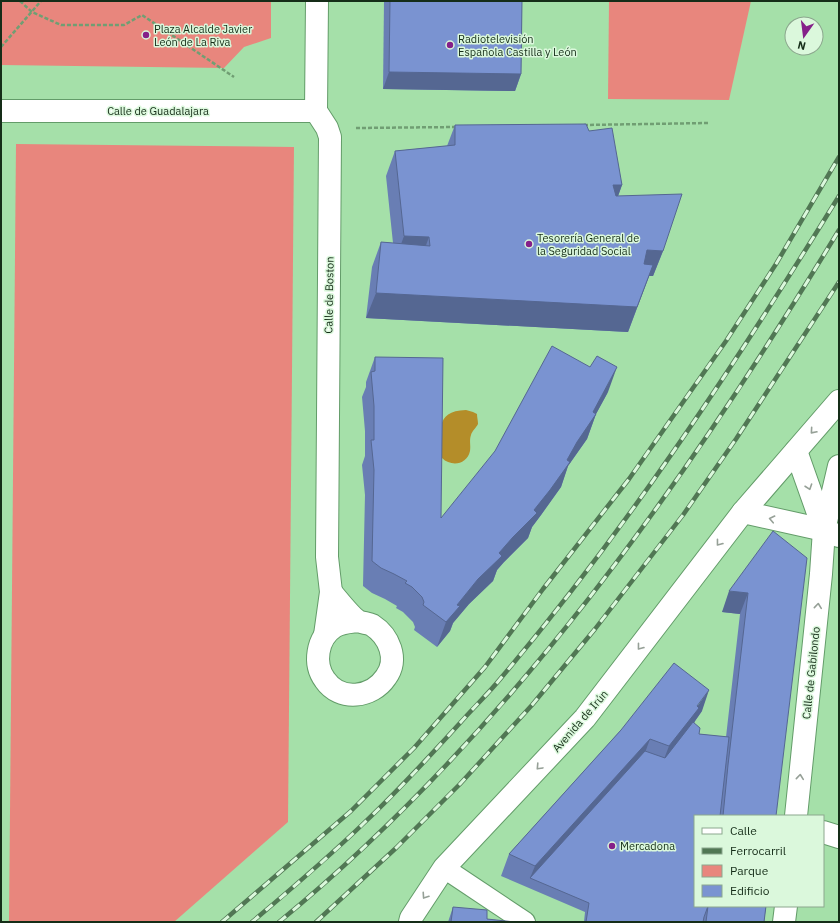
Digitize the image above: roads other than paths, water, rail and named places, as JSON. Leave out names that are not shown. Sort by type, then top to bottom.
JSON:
[{"type":"street","name":"Calle de Boston","points":[[317,1],[322,120],[330,137],[327,557],[331,592],[325,635],[317,658],[319,670],[325,681],[334,689],[345,694],[358,695],[370,692],[380,686],[388,676],[392,664],[391,652],[387,640],[380,631],[370,624],[358,621],[331,592]]},
{"type":"street","name":"Calle de Guadalajara","points":[[1,111],[322,120]]},
{"type":"street","name":"Avenida de Irún","points":[[410,922],[411,918],[444,868],[585,718],[743,512],[839,401]]},
{"type":"street","points":[[796,450],[831,533]]},
{"type":"street","points":[[831,533],[839,466]]},
{"type":"street","points":[[743,512],[831,533]]},
{"type":"street","name":"Calle de Gabilondo","points":[[796,815],[821,574],[831,533]]},
{"type":"street","points":[[325,635],[334,627],[346,622],[358,621]]},
{"type":"street","points":[[824,832],[839,837]]},
{"type":"street","points":[[444,868],[525,922]]},
{"type":"street","points":[[784,922],[786,907]]},
{"type":"railway","points":[[222,922],[351,811],[414,748],[485,667],[543,589],[629,479],[726,341],[776,264],[839,157]]},
{"type":"railway","points":[[252,922],[323,861],[389,798],[491,690],[548,621],[637,504],[679,443],[761,321],[839,196]]},
{"type":"railway","points":[[279,922],[363,848],[442,770],[517,686],[588,600],[655,510],[719,418],[839,230]]},
{"type":"railway","points":[[316,922],[396,848],[460,784],[532,705],[595,629],[683,515],[736,439],[839,282]]},
{"type":"place","name":"Plaza Alcalde Javier León de La Riva","points":[[146,35]]},
{"type":"place","name":"Radiotelevisión Española Castilla y León","points":[[450,45]]},
{"type":"place","name":"Tesorería General de la Seguridad Social","points":[[529,244]]},
{"type":"place","name":"Mercadona","points":[[612,846]]}]
